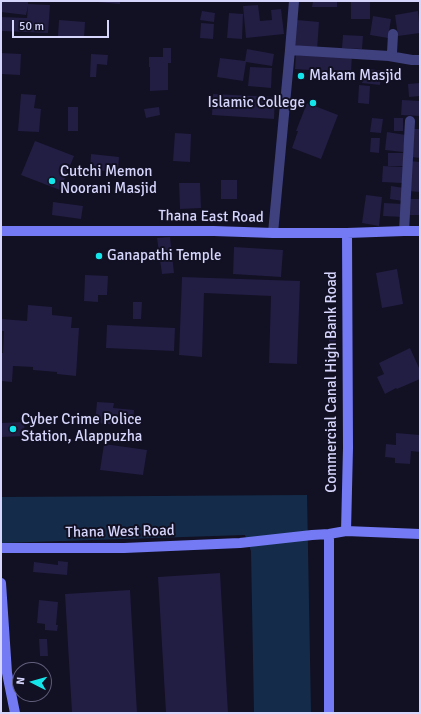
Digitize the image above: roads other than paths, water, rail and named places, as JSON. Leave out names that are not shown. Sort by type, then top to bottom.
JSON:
[{"type":"main road","name":"Thana East Road","points":[[1,231],[214,230],[273,233],[420,231]]},
{"type":"main road","name":"Commercial Canal High Bank Road","points":[[346,531],[348,448],[347,233]]},
{"type":"main road","points":[[329,713],[329,534],[346,531],[420,534]]},
{"type":"main road","name":"Thana West Road","points":[[1,548],[124,548],[240,543],[329,534]]},
{"type":"main road","points":[[1,583],[7,673],[15,713]]},
{"type":"street","points":[[273,233],[294,1]]},
{"type":"street","points":[[389,56],[392,53],[393,34]]},
{"type":"street","points":[[290,50],[389,56],[420,60]]},
{"type":"street","points":[[404,231],[410,121]]},
{"type":"water","points":[[307,495],[311,713],[254,713],[251,551],[245,535],[1,543],[1,497]]},
{"type":"place","name":"Makam Masjid","points":[[301,76]]},
{"type":"place","name":"Islamic College","points":[[313,103]]},
{"type":"place","name":"Cutchi Memon Noorani Masjid","points":[[52,181]]},
{"type":"place","name":"Ganapathi Temple","points":[[99,256]]},
{"type":"place","name":"Cyber Crime Police Station, Alappuzha","points":[[13,429]]}]
